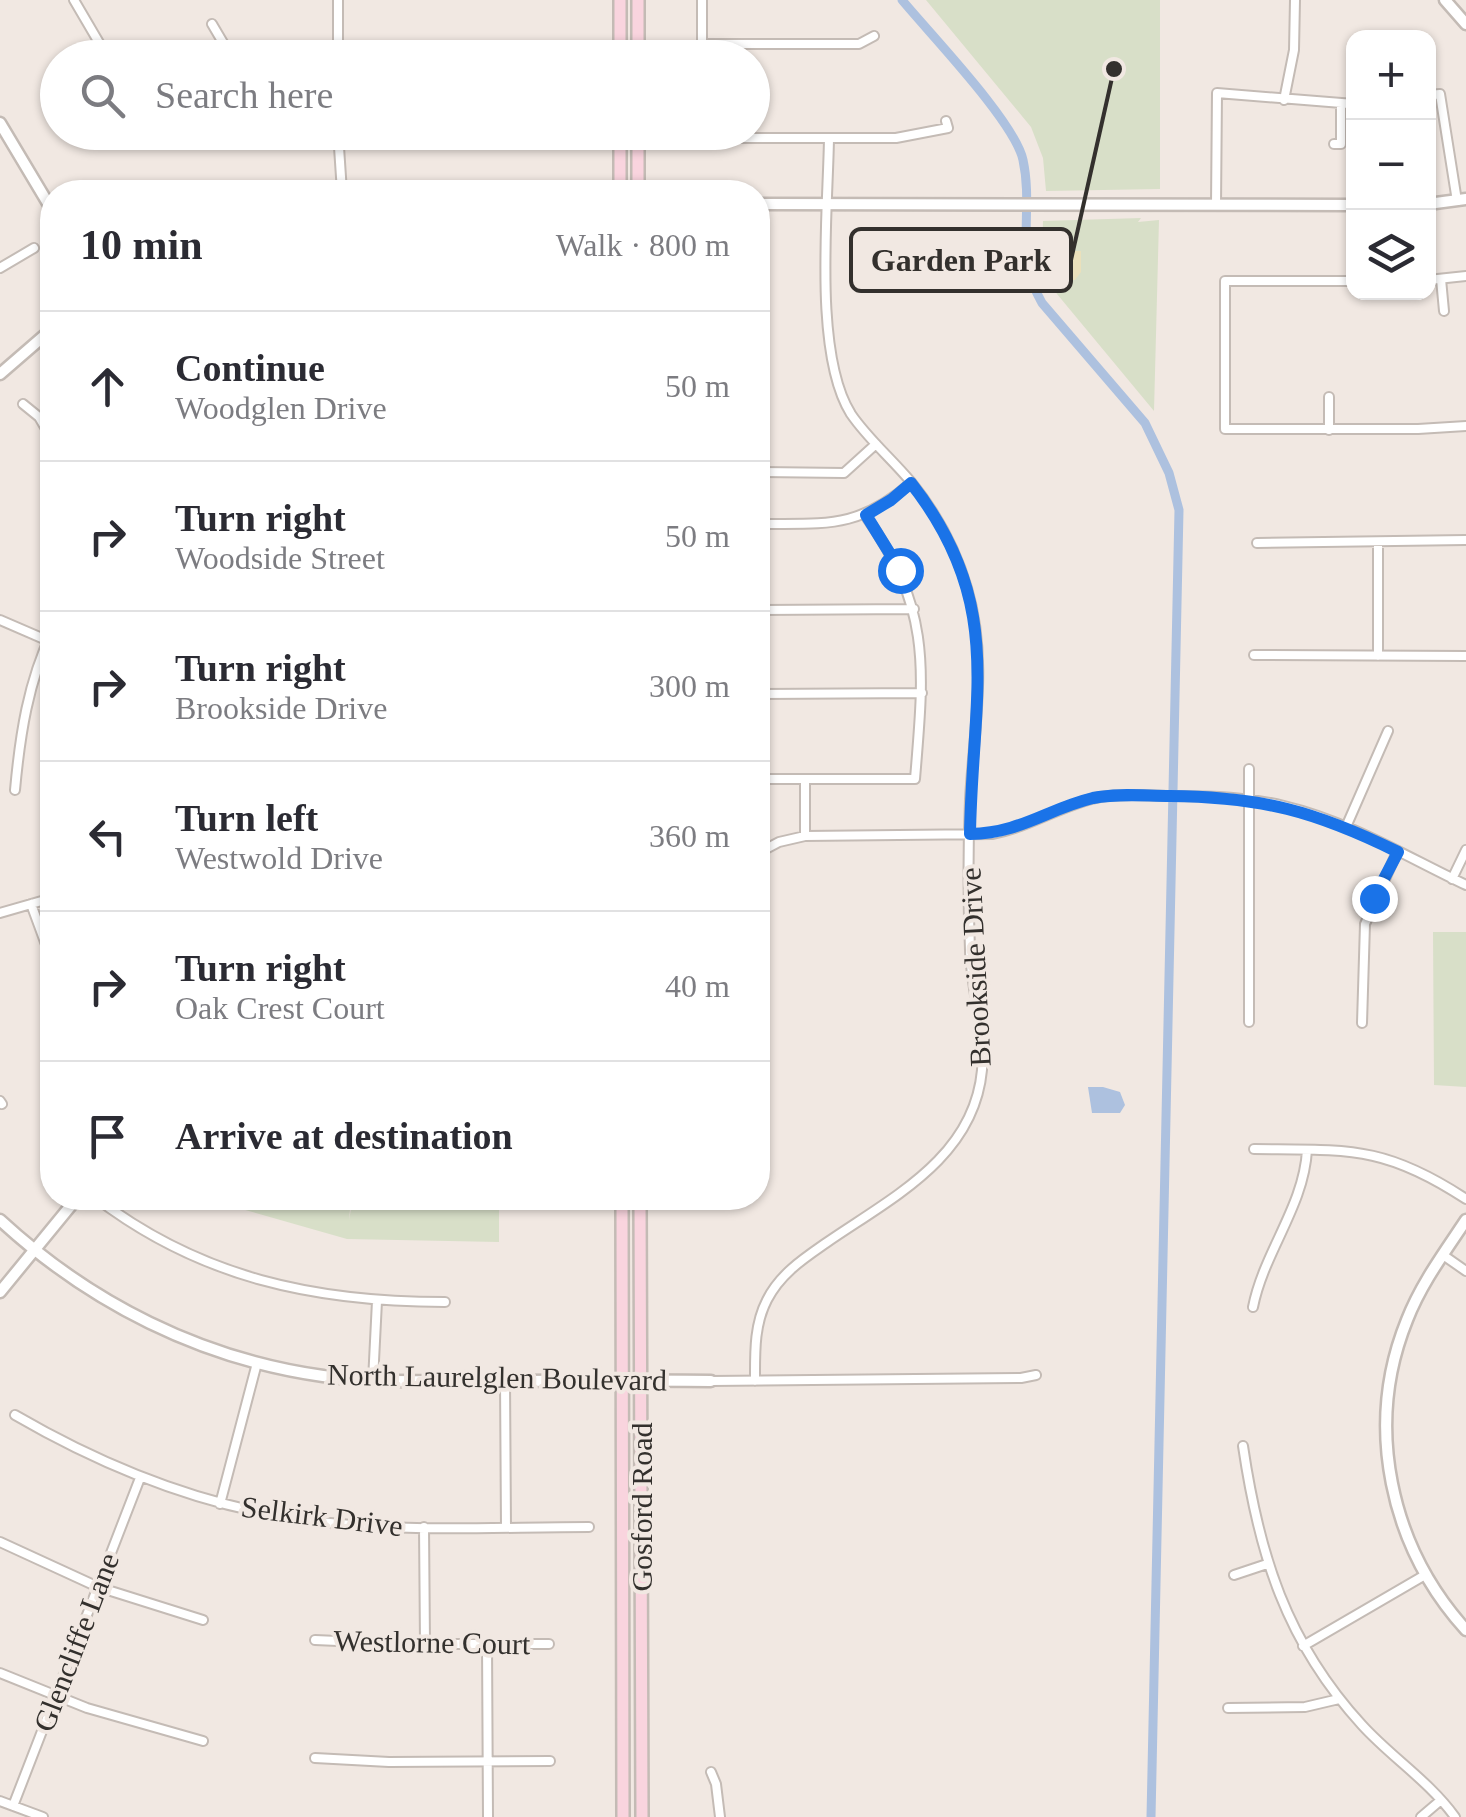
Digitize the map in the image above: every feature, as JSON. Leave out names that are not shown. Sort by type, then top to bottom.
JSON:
[{"type":"main road","points":[[620,0],[620,40]]},
{"type":"main road","points":[[638,0],[638,40]]},
{"type":"main road","points":[[620,150],[620,180]]},
{"type":"main road","points":[[638,150],[638,180]]},
{"type":"main road","name":"Gosford Road","points":[[622,1210],[623,1817]]},
{"type":"main road","name":"Gosford Road","points":[[640,1210],[642,1817]]},
{"type":"street","points":[[74,0],[97,40]]},
{"type":"street","points":[[338,0],[338,40]]},
{"type":"street","points":[[702,0],[702,40]]},
{"type":"street","points":[[1284,100],[1294,50],[1295,0]]},
{"type":"street","points":[[1445,0],[1466,24]]},
{"type":"street","points":[[212,24],[221,40]]},
{"type":"street","points":[[770,44],[859,44],[874,36]]},
{"type":"street","points":[[1216,205],[1216,93],[1346,104]]},
{"type":"street","points":[[1436,95],[1440,94],[1461,200],[1436,203]]},
{"type":"street","points":[[1334,144],[1341,144],[1341,104]]},
{"type":"street","points":[[770,138],[920,136],[948,128],[946,121]]},
{"type":"street","points":[[1,128],[40,191]]},
{"type":"street","name":"Brookside Drive","points":[[755,1381],[758,1329],[777,1283],[800,1261],[935,1166],[957,1140],[973,1109],[982,1054],[970,950],[970,834],[979,689],[974,615],[948,540],[911,483],[876,444],[842,396],[830,361],[829,138]]},
{"type":"street","points":[[339,150],[341,180]]},
{"type":"street","points":[[770,204],[1346,205]]},
{"type":"street","points":[[0,268],[34,248]]},
{"type":"street","points":[[1436,279],[1466,276]]},
{"type":"street","points":[[1440,279],[1444,311]]},
{"type":"street","points":[[1346,281],[1225,281],[1225,430],[1466,426]]},
{"type":"street","points":[[0,374],[40,339]]},
{"type":"street","points":[[1329,397],[1329,430]]},
{"type":"street","points":[[23,404],[40,417]]},
{"type":"street","points":[[770,472],[844,473],[876,444]]},
{"type":"street","points":[[770,524],[829,523],[866,515],[911,483]]},
{"type":"street","points":[[770,779],[915,779],[922,647],[900,570],[866,515]]},
{"type":"street","points":[[1257,543],[1466,540]]},
{"type":"street","points":[[1378,543],[1378,656]]},
{"type":"street","points":[[770,610],[914,609]]},
{"type":"street","points":[[0,620],[40,635]]},
{"type":"street","points":[[1254,655],[1466,656]]},
{"type":"street","points":[[15,790],[24,718],[40,671]]},
{"type":"street","points":[[770,694],[922,693]]},
{"type":"street","points":[[1346,827],[1388,731]]},
{"type":"street","points":[[1249,769],[1249,1022]]},
{"type":"street","points":[[804,779],[805,836]]},
{"type":"street","points":[[770,847],[805,836],[1007,831],[1096,798],[1249,799],[1346,827],[1466,886]]},
{"type":"street","points":[[1452,878],[1466,850]]},
{"type":"street","points":[[1362,1022],[1365,924],[1398,852]]},
{"type":"street","points":[[0,913],[40,901]]},
{"type":"street","points":[[31,904],[40,928]]},
{"type":"street","points":[[1254,1150],[1362,1152],[1401,1162],[1466,1200]]},
{"type":"street","points":[[1253,1307],[1260,1280],[1301,1186],[1308,1150]]},
{"type":"street","points":[[0,1292],[67,1210]]},
{"type":"street","points":[[115,1210],[158,1238],[231,1272],[290,1289],[377,1301],[444,1302]]},
{"type":"street","name":"North Laurelglen Boulevard","points":[[0,1220],[89,1290],[151,1324],[208,1348],[322,1376],[622,1382],[1036,1375]]},
{"type":"street","points":[[1466,1220],[1416,1298],[1392,1372],[1386,1417],[1388,1463],[1397,1509],[1425,1575],[1466,1630]]},
{"type":"street","points":[[1443,1254],[1466,1271]]},
{"type":"street","points":[[373,1380],[377,1301]]},
{"type":"street","points":[[220,1504],[256,1362]]},
{"type":"street","points":[[505,1381],[506,1527]]},
{"type":"street","name":"Selkirk Drive","points":[[15,1415],[59,1441],[140,1478],[220,1504],[329,1523],[589,1527]]},
{"type":"street","points":[[1243,1446],[1253,1513],[1266,1564],[1303,1646],[1364,1728],[1442,1800],[1454,1817]]},
{"type":"street","name":"Glencliffe Lane","points":[[13,1806],[140,1478]]},
{"type":"street","points":[[424,1527],[424,1644]]},
{"type":"street","points":[[0,1542],[98,1587],[203,1620]]},
{"type":"street","points":[[1234,1575],[1266,1564]]},
{"type":"street","points":[[1303,1646],[1425,1575]]},
{"type":"street","name":"Westlorne Court","points":[[314,1640],[550,1644]]},
{"type":"street","points":[[487,1644],[488,1817]]},
{"type":"street","points":[[0,1673],[55,1697],[135,1724],[203,1741]]},
{"type":"street","points":[[1228,1708],[1285,1708],[1339,1699]]},
{"type":"street","points":[[315,1758],[550,1762]]},
{"type":"street","points":[[711,1772],[720,1817]]},
{"type":"street","points":[[1421,1817],[1442,1800]]},
{"type":"street","points":[[0,1801],[44,1817]]},
{"type":"green space","points":[[926,0],[1160,0],[1160,189],[1046,191],[1043,158],[1031,127]]},
{"type":"green space","points":[[1141,218],[1138,222],[1159,220],[1154,411],[1057,294],[1043,250],[1043,221]]},
{"type":"green space","points":[[1433,932],[1466,932],[1466,1087],[1434,1085]]},
{"type":"green space","points":[[245,1210],[350,1210],[349,1220],[351,1210],[499,1210],[499,1242],[347,1239]]},
{"type":"sand","points":[[1056,242],[1070,242],[1070,251],[1081,251],[1081,272],[1075,280],[1064,280],[1054,269],[1051,249]]},
{"type":"water","points":[[1088,1087],[1120,1092],[1125,1105],[1120,1113],[1092,1113]]},
{"type":"waterway","points":[[902,0],[989,102],[1017,144],[1026,179],[1027,250],[1034,285],[1042,303],[1145,423],[1169,473],[1179,510],[1151,1817]]},
{"type":"place","name":"Garden Park","points":[[1114,69]]},
{"type":"route","points":[[900,570],[866,515],[911,483],[948,540],[974,615],[980,662],[970,834],[1007,831],[1082,802],[1114,795],[1249,799],[1309,813],[1398,852],[1374,898]]}]
